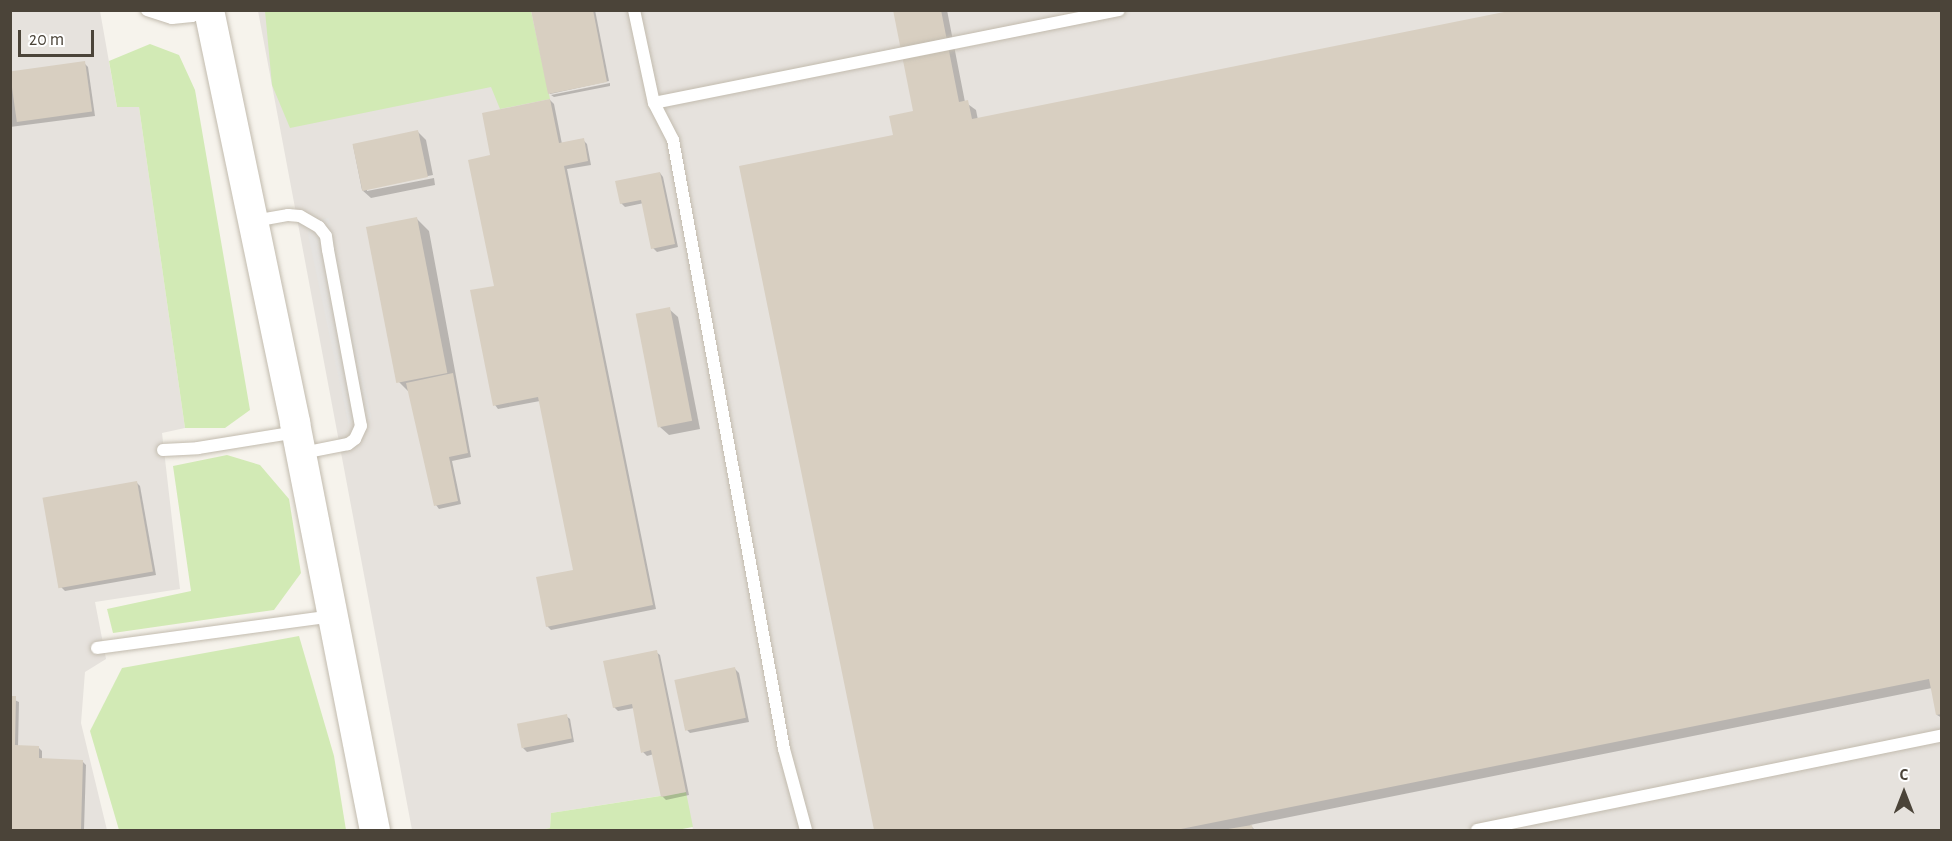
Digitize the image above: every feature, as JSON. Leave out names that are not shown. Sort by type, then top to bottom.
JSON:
[{"type":"street","points":[[207,10],[299,443],[375,831]]},
{"type":"lane","points":[[147,10],[172,18],[192,16],[207,10]]},
{"type":"lane","points":[[634,10],[654,103],[673,140],[784,749],[806,831]]},
{"type":"lane","points":[[654,103],[1119,10]]},
{"type":"lane","points":[[163,450],[299,443],[348,444],[355,439],[361,426],[326,236],[319,227],[300,216],[288,215],[253,221]]},
{"type":"lane","points":[[96,648],[333,616]]},
{"type":"lane","points":[[1477,831],[1941,735]]},
{"type":"shaded area","points":[[10,11],[100,11],[117,107],[139,107],[185,428],[162,433],[180,589],[95,602],[106,659],[85,672],[81,723],[107,830],[11,830]]},
{"type":"shaded area","points":[[258,11],[1941,11],[1941,830],[693,830],[685,792],[551,813],[550,828],[540,830],[412,830]]},
{"type":"shaded area","points":[[329,218],[372,419],[348,424],[306,223]]},
{"type":"green space","points":[[265,11],[531,11],[550,99],[500,109],[491,87],[290,128],[272,85]]},
{"type":"green space","points":[[150,44],[179,55],[195,90],[250,410],[225,428],[185,428],[139,107],[117,107],[109,61]]},
{"type":"green space","points":[[227,455],[260,465],[289,499],[301,573],[274,610],[113,633],[107,609],[191,591],[173,466]]},
{"type":"green space","points":[[299,636],[334,756],[346,830],[119,830],[90,731],[122,668]]},
{"type":"green space","points":[[686,792],[693,827],[677,830],[540,830],[550,828],[551,813]]},
{"type":"building","points":[[531,10],[593,10],[607,82],[548,94]]},
{"type":"building","points":[[893,10],[941,10],[959,102],[968,100],[972,119],[1514,10],[1942,10],[1942,714],[1936,715],[1929,679],[1176,830],[874,830],[739,166],[893,135],[889,116],[913,111]]},
{"type":"building","points":[[85,61],[92,112],[17,122],[10,72]]},
{"type":"building","points":[[550,99],[559,143],[584,138],[588,161],[564,166],[653,605],[546,627],[536,577],[573,570],[538,397],[493,406],[470,290],[494,286],[468,160],[490,155],[482,113]]},
{"type":"building","points":[[418,130],[428,177],[362,191],[352,144]]},
{"type":"building","points":[[660,172],[675,244],[651,249],[641,200],[620,204],[615,181]]},
{"type":"building","points":[[417,217],[447,373],[396,383],[366,227]]},
{"type":"building","points":[[670,307],[692,421],[658,428],[636,314]]},
{"type":"building","points":[[453,373],[468,453],[449,457],[458,501],[434,506],[406,383]]},
{"type":"building","points":[[137,481],[153,572],[58,588],[42,498]]},
{"type":"building","points":[[657,650],[686,792],[661,797],[651,750],[641,753],[632,704],[613,708],[603,661]]},
{"type":"building","points":[[735,667],[746,718],[685,731],[674,680]]},
{"type":"building","points":[[10,696],[16,696],[15,745],[39,746],[39,758],[83,760],[81,830],[10,830]]},
{"type":"building","points":[[567,714],[572,739],[522,748],[517,724]]},
{"type":"building","points":[[1252,825],[1253,830],[1228,830],[1228,829]]}]
